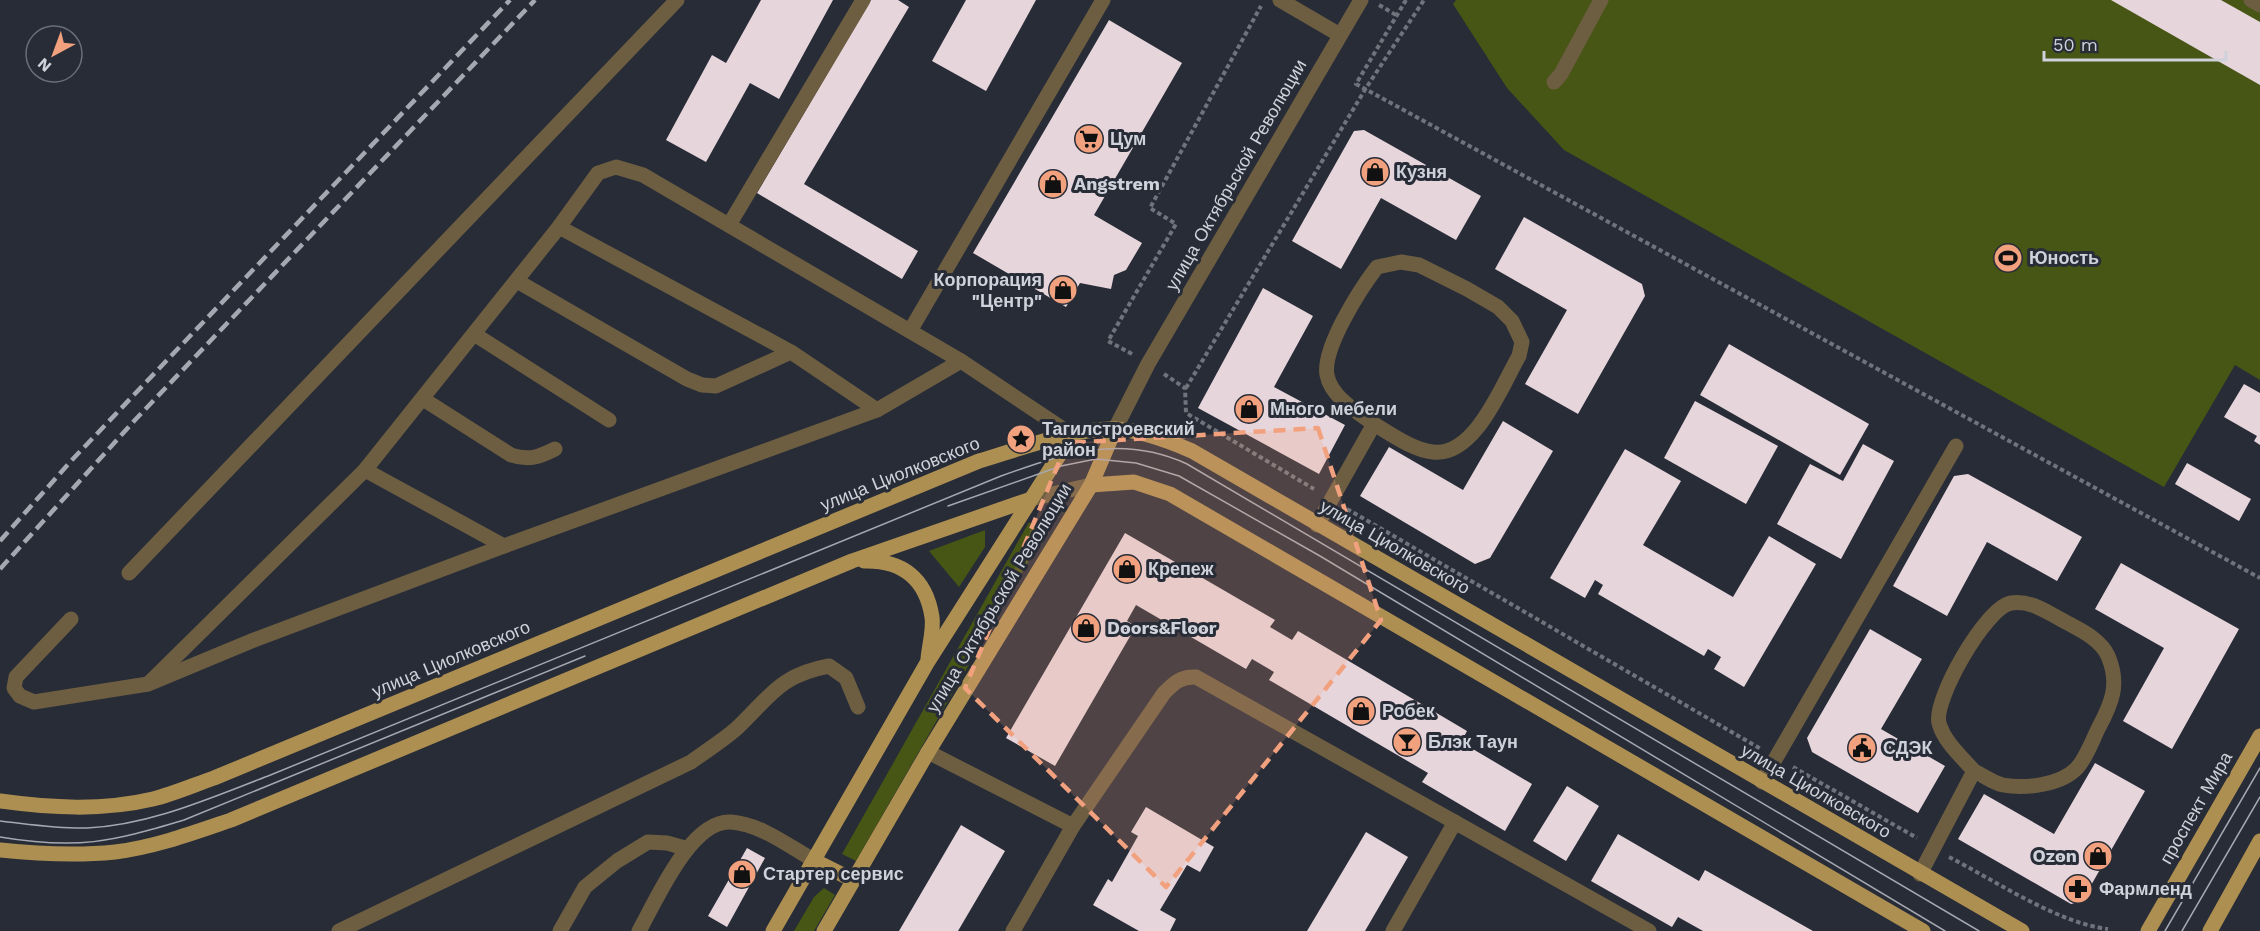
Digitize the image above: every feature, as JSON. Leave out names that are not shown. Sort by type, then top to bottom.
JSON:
[{"type":"main road","name":"улица Циолковского","points":[[0,801],[66,808],[111,806],[153,799],[214,778],[979,461],[1072,435],[1115,429],[1171,442],[1191,451],[2022,931]]},
{"type":"main road","name":"улица Октябрьской Революции","points":[[824,931],[928,752],[1091,485],[1115,429]]},
{"type":"main road","name":"улица Октябрьской Революции","points":[[773,931],[927,663],[1072,435]]},
{"type":"main road","points":[[1091,485],[1134,482],[1170,494],[1923,931]]},
{"type":"main road","points":[[0,850],[61,854],[115,852],[166,842],[231,820],[852,561],[1031,499]]},
{"type":"main road","points":[[852,561],[880,560],[903,566],[916,579],[927,600],[933,619],[927,663]]},
{"type":"main road","name":"проспект Мира","points":[[2148,931],[2260,736]]},
{"type":"main road","points":[[2210,931],[2260,841]]},
{"type":"main road","points":[[815,861],[853,880]]},
{"type":"street","points":[[129,573],[677,0]]},
{"type":"street","points":[[729,225],[863,0]]},
{"type":"street","points":[[910,331],[1103,0]]},
{"type":"street","points":[[1280,0],[1340,35]]},
{"type":"street","name":"улица Октябрьской Революции","points":[[1115,429],[1148,364],[1361,0]]},
{"type":"street","points":[[1554,82],[1561,74],[1601,0]]},
{"type":"street","points":[[2251,0],[2260,5]]},
{"type":"street","points":[[148,684],[365,470],[517,281],[598,173],[616,167],[643,175],[962,361],[1072,435]]},
{"type":"street","points":[[559,227],[791,352],[877,410]]},
{"type":"street","points":[[1401,262],[1419,266],[1498,307],[1512,321],[1522,342],[1519,356],[1471,438],[1452,449],[1434,452],[1374,424],[1349,407],[1334,390],[1327,375],[1328,354],[1364,284],[1377,267],[1401,262]]},
{"type":"street","points":[[517,281],[687,379],[702,385],[717,386],[791,352]]},
{"type":"street","points":[[474,334],[609,420]]},
{"type":"street","points":[[71,619],[16,677],[14,688],[20,696],[34,702],[148,684],[265,635],[877,410],[962,361]]},
{"type":"street","points":[[423,399],[511,455],[524,459],[536,458],[555,449]]},
{"type":"street","points":[[1317,525],[1374,424]]},
{"type":"street","points":[[1762,782],[1956,446]]},
{"type":"street","points":[[365,470],[504,546]]},
{"type":"street","points":[[1031,499],[1091,485]]},
{"type":"street","points":[[2020,602],[2032,604],[2084,631],[2099,644],[2108,654],[2114,678],[2113,702],[2077,768],[2060,780],[2025,785],[2002,785],[1974,771],[1945,737],[1938,722],[1942,699],[1982,626],[1994,613],[2007,604],[2020,602]]},
{"type":"street","points":[[339,931],[691,762],[735,729],[777,686],[807,670],[829,666],[846,678],[858,707]]},
{"type":"street","points":[[1013,931],[1073,826],[1164,693],[1175,681],[1188,677],[1207,682],[1639,929]]},
{"type":"street","points":[[928,752],[1073,826]]},
{"type":"street","points":[[1920,874],[1974,771]]},
{"type":"street","points":[[639,931],[685,848],[708,829],[730,821],[758,829],[815,861]]},
{"type":"street","points":[[1393,931],[1455,822]]},
{"type":"street","points":[[560,931],[585,886],[617,861],[648,842],[667,843],[685,848]]},
{"type":"path","points":[[1185,388],[1108,341],[1176,224],[1150,208],[1264,0]]},
{"type":"path","points":[[1370,0],[1396,15]]},
{"type":"path","points":[[1406,0],[1356,84],[2260,578]]},
{"type":"path","points":[[1424,0],[1366,88],[1185,388],[1186,413],[1935,849],[2058,914],[2086,927],[2108,930]]},
{"type":"highlighted area","points":[[1318,428],[1381,620],[1166,887],[965,688],[1067,443]]},
{"type":"green space","name":"Юность","points":[[1456,0],[2260,0],[2260,380],[2235,365],[2164,487],[1564,150],[1507,88],[1453,4]]},
{"type":"green space","points":[[1029,522],[1039,530],[1031,557],[856,861],[842,854]]},
{"type":"green space","points":[[985,530],[985,547],[959,587],[929,551]]},
{"type":"green space","points":[[824,888],[835,895],[814,931],[794,931],[814,897]]},
{"type":"building","points":[[761,0],[833,0],[779,99],[750,83],[706,162],[666,140],[712,55],[726,63]]},
{"type":"building","points":[[871,0],[898,0],[909,7],[804,184],[918,251],[902,279],[757,193]]},
{"type":"building","points":[[966,0],[1036,0],[986,91],[932,61]]},
{"type":"building","points":[[2111,0],[2221,0],[2260,22],[2260,85]]},
{"type":"building","name":"Цум","points":[[1109,20],[1182,63],[1094,215],[1142,243],[1126,270],[1114,275],[1111,289],[1080,283],[1066,307],[973,253]]},
{"type":"building","points":[[1364,130],[1481,196],[1456,240],[1381,198],[1341,269],[1292,241],[1354,131]]},
{"type":"building","points":[[1524,217],[1642,284],[1645,296],[1578,414],[1525,384],[1567,310],[1495,269]]},
{"type":"building","points":[[1263,288],[1313,316],[1274,387],[1345,425],[1319,474],[1198,408]]},
{"type":"building","points":[[1729,344],[1869,424],[1840,475],[1700,395]]},
{"type":"building","points":[[2244,384],[2260,393],[2260,445],[2254,441],[2257,436],[2224,417]]},
{"type":"building","points":[[1695,401],[1778,446],[1746,504],[1664,458]]},
{"type":"building","points":[[1503,421],[1553,451],[1490,558],[1475,564],[1360,496],[1389,447],[1463,490]]},
{"type":"building","points":[[1863,444],[1894,461],[1841,559],[1777,524],[1810,464],[1843,481]]},
{"type":"building","points":[[1625,449],[1681,481],[1643,545],[1733,597],[1769,536],[1816,564],[1744,687],[1714,669],[1721,657],[1708,649],[1704,656],[1598,594],[1603,585],[1595,580],[1585,598],[1550,578]]},
{"type":"building","points":[[2187,463],[2251,499],[2239,521],[2175,484]]},
{"type":"building","points":[[1968,474],[2082,537],[2057,581],[1987,542],[1947,616],[1893,586],[1954,476]]},
{"type":"building","points":[[1125,533],[1275,620],[1270,627],[1292,640],[1298,631],[1467,731],[1461,742],[1532,784],[1505,831],[1422,782],[1428,773],[1269,680],[1274,672],[1252,659],[1246,669],[1136,605],[1127,621],[1136,626],[1055,766],[1006,738]]},
{"type":"building","points":[[2121,563],[2239,629],[2172,749],[2123,721],[2164,648],[2095,609]]},
{"type":"building","points":[[1870,629],[1922,659],[1881,729],[1945,766],[1918,813],[1812,752],[1807,738]]},
{"type":"building","points":[[2095,763],[2145,791],[2082,901],[2071,904],[1958,839],[1984,794],[2054,834]]},
{"type":"building","points":[[1567,786],[1599,806],[1566,861],[1533,841]]},
{"type":"building","points":[[1146,807],[1214,847],[1200,872],[1187,865],[1160,910],[1176,919],[1170,931],[1139,931],[1093,905],[1108,879],[1112,882],[1138,836],[1131,832]]},
{"type":"building","points":[[961,825],[1005,851],[958,931],[899,931]]},
{"type":"building","points":[[1366,832],[1408,857],[1365,931],[1307,931]]},
{"type":"building","points":[[1618,834],[1699,881],[1705,870],[1813,931],[1703,931],[1678,917],[1672,927],[1591,881]]},
{"type":"building","points":[[747,848],[765,858],[727,927],[708,916]]},
{"type":"tram line","points":[[0,821],[87,828],[134,822],[179,809],[268,776],[1001,476],[1071,454],[1093,450],[1139,450],[1163,455],[1187,464],[1979,931]]},
{"type":"tram line","points":[[948,506],[1061,466],[1096,459],[1136,463],[1179,476],[1320,556],[1945,931]]},
{"type":"tram line","points":[[0,837],[51,843],[94,842],[135,834],[184,820],[585,656]]},
{"type":"tram line","points":[[2165,931],[2260,768]]},
{"type":"tram line","points":[[2182,931],[2260,797]]},
{"type":"railway","points":[[0,541],[71,461],[510,0]]},
{"type":"railway","points":[[0,569],[135,420],[535,0]]},
{"type":"place","name":"Цум","points":[[1089,139]]},
{"type":"place","name":"Кузня","points":[[1375,172]]},
{"type":"place","name":"Angstrem","points":[[1053,184]]},
{"type":"place","name":"Юность","points":[[2008,258]]},
{"type":"place","name":"Корпорация \"Центр\"","points":[[1063,290]]},
{"type":"place","name":"Много мебели","points":[[1249,409]]},
{"type":"place","name":"Тагилстроевский район","points":[[1021,439]]},
{"type":"place","name":"Крепеж","points":[[1127,569]]},
{"type":"place","name":"Doors&Floor","points":[[1086,628]]},
{"type":"place","name":"Робек","points":[[1361,711]]},
{"type":"place","name":"Блэк Таун","points":[[1407,742]]},
{"type":"place","name":"СДЭК","points":[[1862,748]]},
{"type":"place","name":"Ozon","points":[[2098,856]]},
{"type":"place","name":"Стартер сервис","points":[[742,874]]},
{"type":"place","name":"Фармленд","points":[[2078,889]]}]
